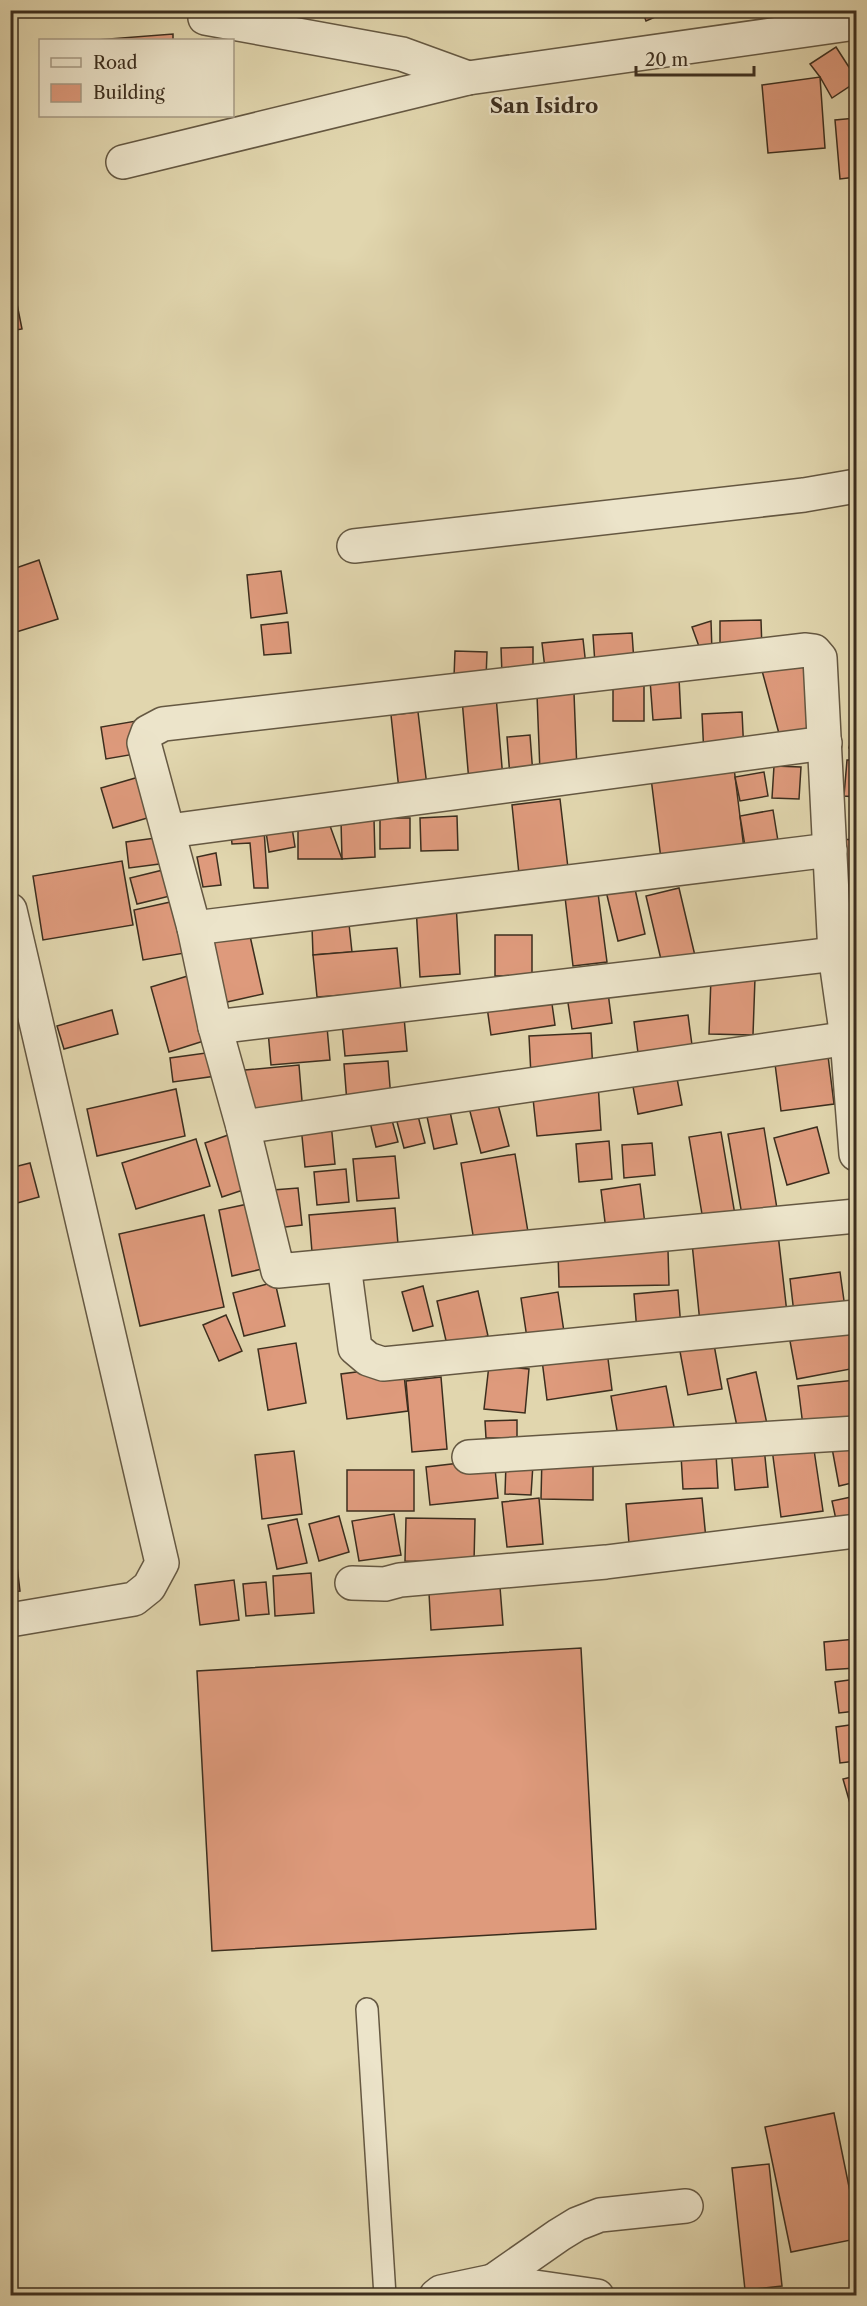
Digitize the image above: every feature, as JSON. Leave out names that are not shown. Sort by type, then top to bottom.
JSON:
[{"type":"street","points":[[205,18],[402,54],[468,78]]},
{"type":"street","points":[[123,162],[468,78],[856,23]]},
{"type":"street","points":[[354,546],[804,495],[856,486]]},
{"type":"street","points":[[856,1154],[852,1037],[830,850],[820,658],[814,651],[806,650],[163,724],[148,732],[144,743],[194,928],[215,1027],[243,1127],[278,1271],[856,1216]]},
{"type":"street","points":[[169,831],[825,743]]},
{"type":"street","points":[[194,928],[830,850]]},
{"type":"street","points":[[10,910],[162,1563],[149,1587],[134,1599],[10,1620]]},
{"type":"street","points":[[215,1027],[844,973]]},
{"type":"street","points":[[243,1127],[852,1037]]},
{"type":"street","points":[[344,1265],[355,1348],[368,1359],[383,1364],[856,1317]]},
{"type":"street","points":[[469,1457],[856,1433]]},
{"type":"street","points":[[352,1583],[385,1584],[400,1580],[494,1570],[606,1562],[856,1531]]},
{"type":"street","points":[[493,2281],[559,2235],[577,2224],[600,2215],[686,2206]]},
{"type":"street","points":[[436,2295],[493,2281],[597,2295]]},
{"type":"lane","points":[[367,2009],[385,2295]]},
{"type":"building","points":[[642,10],[671,10],[646,21]]},
{"type":"building","points":[[173,34],[173,39],[109,39]]},
{"type":"building","points":[[836,47],[856,78],[856,82],[832,98],[810,64]]},
{"type":"building","points":[[820,77],[825,148],[768,153],[762,85]]},
{"type":"building","points":[[856,118],[856,177],[840,179],[835,120]]},
{"type":"building","points":[[10,269],[22,329],[10,331]]},
{"type":"building","points":[[39,560],[58,619],[10,634],[10,570]]},
{"type":"building","points":[[281,571],[287,613],[251,618],[247,575]]},
{"type":"building","points":[[761,620],[762,650],[720,650],[720,621]]},
{"type":"building","points":[[711,621],[712,652],[701,652],[692,627]]},
{"type":"building","points":[[288,622],[291,653],[264,655],[261,625]]},
{"type":"building","points":[[632,633],[634,662],[595,664],[593,635]]},
{"type":"building","points":[[583,639],[586,666],[545,669],[542,643]]},
{"type":"building","points":[[533,647],[533,674],[502,675],[501,648]]},
{"type":"building","points":[[455,651],[487,652],[486,679],[454,677]]},
{"type":"building","points":[[802,656],[821,730],[781,741],[761,667]]},
{"type":"building","points":[[679,678],[681,718],[653,720],[650,680]]},
{"type":"building","points":[[613,684],[644,684],[644,721],[613,721]]},
{"type":"building","points":[[574,693],[577,771],[540,772],[537,695]]},
{"type":"building","points":[[496,696],[503,779],[469,782],[462,699]]},
{"type":"building","points":[[418,712],[427,786],[399,790],[391,715]]},
{"type":"building","points":[[742,712],[744,754],[704,756],[702,714]]},
{"type":"building","points":[[136,721],[141,753],[106,759],[101,727]]},
{"type":"building","points":[[856,721],[856,749],[849,748]]},
{"type":"building","points":[[530,735],[533,775],[510,777],[507,737]]},
{"type":"building","points":[[847,760],[856,760],[856,797],[844,796]]},
{"type":"building","points":[[774,766],[801,767],[799,799],[772,798]]},
{"type":"building","points":[[734,768],[744,849],[661,859],[651,778]]},
{"type":"building","points":[[764,772],[768,796],[740,801],[735,777]]},
{"type":"building","points":[[149,774],[161,814],[113,828],[101,788]]},
{"type":"building","points":[[560,799],[568,868],[519,874],[512,805]]},
{"type":"building","points":[[773,810],[778,841],[745,846],[740,816]]},
{"type":"building","points":[[457,816],[458,850],[421,851],[420,818]]},
{"type":"building","points":[[380,818],[410,818],[410,848],[380,849]]},
{"type":"building","points":[[374,819],[375,857],[342,859],[341,821]]},
{"type":"building","points":[[291,821],[295,847],[269,852],[265,825]]},
{"type":"building","points":[[298,823],[329,823],[342,859],[298,859]]},
{"type":"building","points":[[264,830],[268,888],[254,888],[250,843],[232,844],[231,833]]},
{"type":"building","points":[[163,837],[167,863],[129,868],[126,842]]},
{"type":"building","points":[[838,839],[856,840],[856,876],[836,874]]},
{"type":"building","points":[[216,853],[221,885],[203,887],[197,857]]},
{"type":"building","points":[[122,861],[133,925],[43,940],[33,876]]},
{"type":"building","points":[[167,869],[174,895],[137,904],[130,878]]},
{"type":"building","points":[[633,880],[645,934],[618,941],[605,887]]},
{"type":"building","points":[[856,883],[856,919],[840,922],[837,886]]},
{"type":"building","points":[[679,888],[696,960],[663,968],[646,896]]},
{"type":"building","points":[[598,893],[607,962],[573,966],[565,897]]},
{"type":"building","points":[[175,901],[185,953],[143,960],[134,910]]},
{"type":"building","points":[[456,903],[460,974],[420,977],[416,906]]},
{"type":"building","points":[[349,924],[352,952],[313,955],[312,927]]},
{"type":"building","points":[[248,927],[263,994],[218,1004],[202,937]]},
{"type":"building","points":[[856,931],[856,965],[845,936]]},
{"type":"building","points":[[495,935],[532,935],[532,975],[495,976]]},
{"type":"building","points":[[397,948],[401,991],[317,997],[313,955]]},
{"type":"building","points":[[191,975],[210,1039],[169,1052],[151,987]]},
{"type":"building","points":[[711,977],[755,978],[753,1035],[709,1034]]},
{"type":"building","points":[[607,985],[612,1023],[572,1029],[566,990]]},
{"type":"building","points":[[551,997],[555,1025],[491,1035],[487,1007]]},
{"type":"building","points":[[112,1010],[118,1034],[64,1049],[57,1026]]},
{"type":"building","points":[[688,1015],[692,1045],[638,1053],[634,1022]]},
{"type":"building","points":[[404,1017],[407,1051],[345,1056],[342,1023]]},
{"type":"building","points":[[327,1027],[330,1060],[271,1065],[268,1031]]},
{"type":"building","points":[[591,1033],[593,1073],[531,1075],[529,1036]]},
{"type":"building","points":[[827,1048],[834,1104],[781,1111],[774,1056]]},
{"type":"building","points":[[213,1052],[216,1076],[173,1082],[170,1058]]},
{"type":"building","points":[[388,1061],[391,1099],[347,1103],[344,1064]]},
{"type":"building","points":[[299,1065],[303,1113],[249,1117],[245,1070]]},
{"type":"building","points":[[676,1073],[682,1105],[638,1114],[632,1081]]},
{"type":"building","points":[[598,1083],[601,1130],[537,1136],[532,1089]]},
{"type":"building","points":[[176,1089],[185,1136],[97,1156],[87,1109]]},
{"type":"building","points":[[496,1097],[509,1146],[481,1153],[468,1104]]},
{"type":"building","points":[[449,1107],[457,1144],[434,1149],[426,1112]]},
{"type":"building","points":[[417,1112],[425,1143],[404,1148],[396,1118]]},
{"type":"building","points":[[390,1113],[398,1142],[376,1147],[369,1118]]},
{"type":"building","points":[[331,1123],[335,1164],[305,1167],[301,1126]]},
{"type":"building","points":[[817,1127],[829,1173],[787,1185],[774,1138]]},
{"type":"building","points":[[764,1128],[778,1215],[743,1221],[728,1134]]},
{"type":"building","points":[[721,1132],[735,1215],[703,1220],[689,1137]]},
{"type":"building","points":[[234,1133],[252,1187],[222,1197],[205,1143]]},
{"type":"building","points":[[196,1139],[210,1186],[136,1209],[122,1163]]},
{"type":"building","points":[[609,1141],[612,1179],[579,1182],[576,1144]]},
{"type":"building","points":[[652,1143],[655,1175],[624,1178],[622,1145]]},
{"type":"building","points":[[515,1154],[529,1238],[475,1247],[461,1163]]},
{"type":"building","points":[[395,1156],[399,1198],[357,1201],[353,1159]]},
{"type":"building","points":[[30,1163],[39,1197],[10,1205],[10,1168]]},
{"type":"building","points":[[346,1169],[349,1202],[317,1205],[314,1172]]},
{"type":"building","points":[[640,1184],[645,1224],[606,1230],[601,1190]]},
{"type":"building","points":[[298,1188],[302,1225],[277,1228],[273,1190]]},
{"type":"building","points":[[248,1204],[262,1269],[232,1276],[219,1210]]},
{"type":"building","points":[[395,1208],[398,1244],[312,1252],[309,1215]]},
{"type":"building","points":[[204,1215],[224,1307],[140,1326],[119,1234]]},
{"type":"building","points":[[778,1234],[787,1313],[700,1323],[692,1243]]},
{"type":"building","points":[[668,1250],[669,1285],[559,1287],[558,1252]]},
{"type":"building","points":[[840,1272],[846,1315],[795,1322],[790,1279]]},
{"type":"building","points":[[275,1282],[285,1326],[244,1336],[233,1293]]},
{"type":"building","points":[[423,1286],[433,1326],[413,1331],[402,1292]]},
{"type":"building","points":[[678,1290],[681,1328],[637,1332],[634,1294]]},
{"type":"building","points":[[478,1291],[488,1336],[447,1345],[437,1301]]},
{"type":"building","points":[[558,1292],[564,1332],[527,1338],[521,1298]]},
{"type":"building","points":[[226,1315],[242,1351],[219,1361],[203,1325]]},
{"type":"building","points":[[856,1328],[856,1368],[797,1379],[790,1341]]},
{"type":"building","points":[[713,1339],[722,1389],[688,1395],[679,1346]]},
{"type":"building","points":[[296,1343],[306,1403],[268,1410],[258,1349]]},
{"type":"building","points":[[607,1351],[612,1390],[547,1400],[542,1360]]},
{"type":"building","points":[[489,1365],[529,1369],[525,1413],[484,1409]]},
{"type":"building","points":[[403,1366],[408,1411],[347,1419],[341,1374]]},
{"type":"building","points":[[756,1372],[767,1424],[738,1431],[727,1379]]},
{"type":"building","points":[[441,1377],[447,1449],[412,1452],[406,1381]]},
{"type":"building","points":[[856,1380],[856,1420],[803,1426],[798,1386]]},
{"type":"building","points":[[666,1386],[675,1432],[619,1442],[611,1396]]},
{"type":"building","points":[[517,1420],[517,1438],[486,1438],[485,1421]]},
{"type":"building","points":[[813,1443],[823,1511],[781,1517],[772,1449]]},
{"type":"building","points":[[856,1443],[856,1482],[839,1486],[832,1448]]},
{"type":"building","points":[[764,1447],[768,1487],[735,1490],[731,1450]]},
{"type":"building","points":[[294,1451],[302,1514],[262,1519],[255,1455]]},
{"type":"building","points":[[716,1454],[718,1488],[683,1489],[681,1455]]},
{"type":"building","points":[[542,1455],[593,1456],[593,1500],[541,1499]]},
{"type":"building","points":[[494,1459],[498,1498],[430,1505],[426,1467]]},
{"type":"building","points":[[506,1463],[533,1464],[531,1495],[505,1494]]},
{"type":"building","points":[[347,1470],[414,1470],[414,1511],[347,1511]]},
{"type":"building","points":[[10,1477],[16,1531],[10,1532]]},
{"type":"building","points":[[856,1496],[856,1526],[838,1529],[832,1501]]},
{"type":"building","points":[[539,1498],[543,1544],[507,1547],[502,1502]]},
{"type":"building","points":[[702,1498],[706,1539],[629,1544],[626,1504]]},
{"type":"building","points":[[394,1514],[401,1555],[359,1561],[352,1521]]},
{"type":"building","points":[[339,1516],[349,1552],[319,1561],[309,1524]]},
{"type":"building","points":[[406,1518],[475,1519],[474,1562],[405,1561]]},
{"type":"building","points":[[297,1519],[307,1563],[277,1569],[268,1525]]},
{"type":"building","points":[[15,1549],[20,1591],[10,1592],[10,1550]]},
{"type":"building","points":[[311,1573],[314,1613],[275,1616],[273,1576]]},
{"type":"building","points":[[234,1580],[239,1620],[200,1625],[195,1585]]},
{"type":"building","points":[[266,1582],[269,1614],[246,1616],[243,1584]]},
{"type":"building","points":[[500,1587],[503,1625],[431,1630],[429,1593]]},
{"type":"building","points":[[856,1639],[856,1668],[826,1670],[824,1642]]},
{"type":"building","points":[[581,1648],[596,1929],[212,1951],[197,1671]]},
{"type":"building","points":[[856,1679],[856,1711],[839,1713],[835,1682]]},
{"type":"building","points":[[856,1724],[856,1761],[840,1763],[836,1727]]},
{"type":"building","points":[[856,1776],[856,1821],[855,1821],[843,1779]]},
{"type":"building","points":[[834,2113],[856,2221],[856,2239],[791,2252],[765,2127]]},
{"type":"building","points":[[769,2164],[782,2286],[745,2290],[732,2168]]},
{"type":"district","name":"San Isidro","points":[[544,105]]}]
